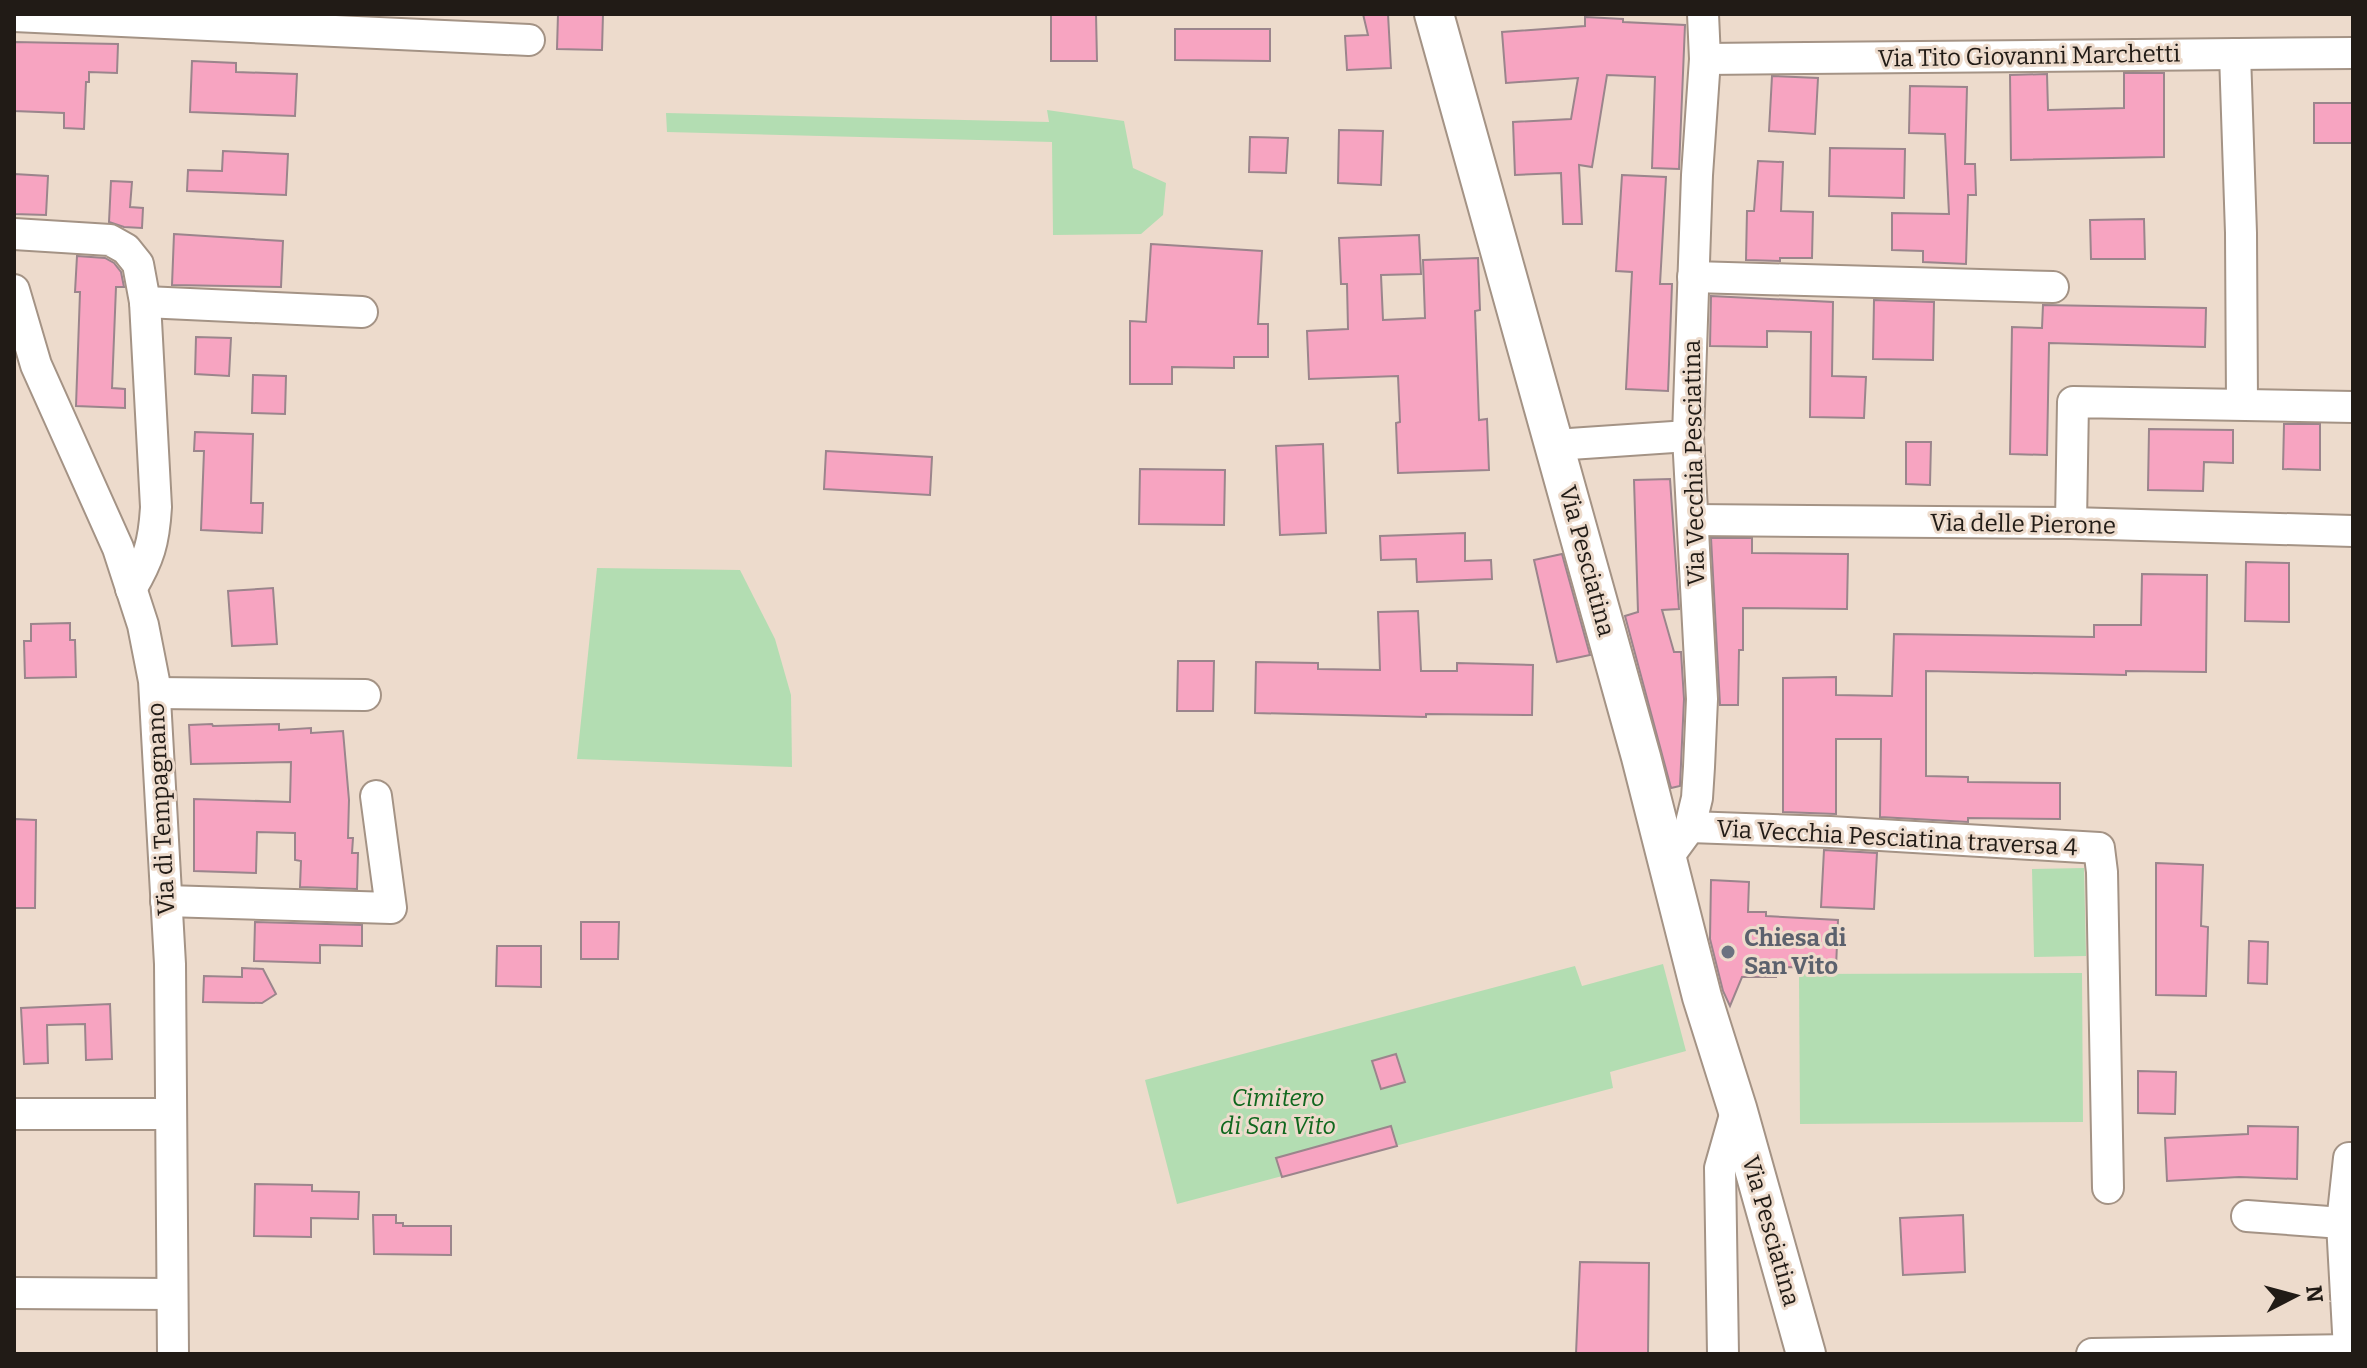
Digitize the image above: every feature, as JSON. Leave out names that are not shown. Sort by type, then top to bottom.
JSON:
[{"type":"main road","name":"Via Pesciatina","points":[[1434,14],[1555,445],[1679,842],[1702,997],[1737,1108],[1806,1354]]},
{"type":"street","name":"Via Vecchia Pesciatina","points":[[1679,842],[1697,798],[1702,699],[1688,436],[1705,59],[1703,14]]},
{"type":"street","points":[[14,16],[529,40]]},
{"type":"street","name":"Via Tito Giovanni Marchetti","points":[[1705,59],[2353,53]]},
{"type":"street","points":[[2235,54],[2241,233],[2242,404]]},
{"type":"street","points":[[14,234],[110,240],[126,249],[138,264],[145,302],[156,507],[154,541],[148,561],[131,589]]},
{"type":"street","points":[[1693,277],[2053,287]]},
{"type":"street","name":"Via di Tempagnano","points":[[14,290],[23,353],[118,548],[143,625],[155,693],[170,964],[173,1354]]},
{"type":"street","points":[[145,302],[362,312]]},
{"type":"street","points":[[2071,523],[2073,402],[2353,407]]},
{"type":"street","points":[[1555,445],[1688,436]]},
{"type":"street","name":"Via delle Pierone","points":[[1693,520],[2071,523],[2353,531]]},
{"type":"street","points":[[155,693],[365,695]]},
{"type":"street","points":[[166,901],[391,908],[376,796]]},
{"type":"street","name":"Via Vecchia Pesciatina traversa 4","points":[[1679,842],[1830,832],[2099,848],[2108,1188]]},
{"type":"street","name":"Via Pesciatina","points":[[1723,1354],[1720,1168],[1737,1108]]},
{"type":"street","points":[[14,1114],[171,1114]]},
{"type":"street","points":[[2092,1354],[2351,1350],[2342,1223],[2349,1158]]},
{"type":"street","points":[[2247,1216],[2342,1223]]},
{"type":"street","points":[[14,1293],[172,1294]]},
{"type":"green space","points":[[1047,110],[1124,121],[1133,168],[1166,183],[1163,215],[1141,234],[1053,235],[1052,142],[667,132],[666,113],[1049,122]]},
{"type":"green space","points":[[597,568],[740,570],[775,639],[791,695],[792,767],[577,759]]},
{"type":"green space","points":[[2084,868],[2086,956],[2034,957],[2032,869]]},
{"type":"green space","name":"Cimitero di San Vito","points":[[1663,964],[1686,1051],[1610,1072],[1613,1088],[1177,1204],[1145,1080],[1575,966],[1582,986]]},
{"type":"green space","points":[[2082,973],[2083,1122],[1800,1124],[1799,974]]},
{"type":"building","points":[[558,14],[603,14],[602,50],[557,49]]},
{"type":"building","points":[[1051,14],[1096,14],[1097,61],[1051,61]]},
{"type":"building","points":[[1363,14],[1388,14],[1391,68],[1347,70],[1345,36],[1368,35]]},
{"type":"building","points":[[1585,17],[1685,25],[1679,169],[1652,168],[1655,77],[1607,75],[1592,167],[1579,165],[1582,224],[1563,224],[1561,173],[1515,175],[1513,122],[1571,119],[1578,78],[1506,83],[1502,32],[1585,26]]},
{"type":"building","points":[[1175,29],[1270,29],[1270,61],[1175,60]]},
{"type":"building","points":[[14,42],[118,44],[117,73],[89,72],[84,129],[64,128],[64,113],[14,111]]},
{"type":"building","points":[[192,61],[236,63],[236,72],[297,74],[295,116],[190,112]]},
{"type":"building","points":[[2124,73],[2164,73],[2164,157],[2011,160],[2010,75],[2047,74],[2048,110],[2124,108]]},
{"type":"building","points":[[1772,76],[1818,78],[1815,134],[1769,131]]},
{"type":"building","points":[[1910,86],[1967,87],[1965,164],[1975,164],[1976,195],[1968,195],[1966,264],[1923,262],[1923,251],[1892,250],[1892,213],[1949,214],[1945,134],[1909,133]]},
{"type":"building","points":[[2314,103],[2353,103],[2352,143],[2314,143]]},
{"type":"building","points":[[1339,130],[1383,131],[1381,185],[1338,183]]},
{"type":"building","points":[[1250,137],[1288,138],[1286,173],[1249,172]]},
{"type":"building","points":[[1830,148],[1905,149],[1904,198],[1829,196]]},
{"type":"building","points":[[223,151],[288,154],[286,195],[187,191],[188,170],[222,171]]},
{"type":"building","points":[[1758,161],[1783,162],[1781,211],[1813,212],[1812,258],[1746,260],[1747,211],[1754,211]]},
{"type":"building","points":[[14,174],[48,176],[46,215],[14,214]]},
{"type":"building","points":[[1622,175],[1666,177],[1660,284],[1672,284],[1668,391],[1626,389],[1632,272],[1616,271]]},
{"type":"building","points":[[111,181],[132,182],[130,207],[143,208],[142,228],[109,222]]},
{"type":"building","points":[[2144,219],[2145,259],[2091,259],[2090,220]]},
{"type":"building","points":[[174,234],[283,241],[281,287],[172,285]]},
{"type":"building","points":[[1419,235],[1421,274],[1381,275],[1383,320],[1425,318],[1423,260],[1478,258],[1480,310],[1475,311],[1479,420],[1487,419],[1489,470],[1398,473],[1398,376],[1309,379],[1307,331],[1348,329],[1347,284],[1341,284],[1339,238]]},
{"type":"building","points":[[1151,244],[1262,251],[1258,324],[1268,324],[1268,357],[1234,357],[1234,368],[1172,367],[1172,384],[1130,384],[1130,321],[1146,322]]},
{"type":"building","points":[[77,256],[105,258],[121,272],[124,287],[116,287],[112,388],[125,389],[125,408],[76,406],[80,292],[75,292]]},
{"type":"building","points":[[1711,296],[1833,302],[1832,376],[1866,377],[1864,418],[1810,417],[1811,332],[1767,331],[1767,347],[1710,346]]},
{"type":"building","points":[[1874,300],[1934,302],[1933,360],[1873,359]]},
{"type":"building","points":[[2043,305],[2206,308],[2205,347],[2049,343],[2047,455],[2010,454],[2012,327],[2042,328]]},
{"type":"building","points":[[196,337],[231,338],[229,376],[195,374]]},
{"type":"building","points":[[253,375],[286,376],[285,414],[252,413]]},
{"type":"building","points":[[2284,424],[2320,424],[2320,470],[2283,469]]},
{"type":"building","points":[[2149,429],[2233,430],[2233,463],[2204,462],[2203,491],[2148,490]]},
{"type":"building","points":[[195,432],[253,434],[251,503],[263,503],[262,533],[201,530],[204,451],[194,451]]},
{"type":"building","points":[[1906,442],[1931,442],[1930,485],[1906,484]]},
{"type":"building","points":[[1323,444],[1326,533],[1280,535],[1276,446]]},
{"type":"building","points":[[826,451],[932,457],[930,495],[824,489]]},
{"type":"building","points":[[1140,469],[1225,470],[1224,525],[1139,524]]},
{"type":"building","points":[[1670,479],[1679,609],[1662,610],[1674,652],[1681,652],[1684,699],[1680,786],[1671,788],[1625,616],[1638,612],[1634,480]]},
{"type":"building","points":[[1465,533],[1465,561],[1491,560],[1492,579],[1417,582],[1416,559],[1381,560],[1380,536]]},
{"type":"building","points":[[1711,538],[1752,538],[1752,553],[1848,554],[1847,609],[1743,608],[1738,705],[1720,705]]},
{"type":"building","points":[[1562,554],[1590,655],[1557,662],[1534,560]]},
{"type":"building","points":[[2246,562],[2289,563],[2289,622],[2245,621]]},
{"type":"building","points":[[2142,574],[2207,575],[2206,672],[2126,671],[2126,675],[1926,671],[1926,776],[1968,777],[1968,782],[2060,783],[2060,819],[1968,818],[1968,822],[1880,817],[1881,739],[1836,739],[1836,814],[1783,812],[1783,678],[1836,677],[1836,695],[1892,696],[1894,634],[2094,637],[2094,625],[2141,625]]},
{"type":"building","points":[[273,588],[277,644],[232,646],[228,591]]},
{"type":"building","points":[[1418,611],[1421,671],[1457,671],[1457,663],[1533,665],[1532,715],[1426,714],[1426,717],[1255,713],[1256,662],[1318,663],[1318,669],[1380,670],[1378,612]]},
{"type":"building","points":[[70,623],[70,640],[75,640],[76,677],[25,678],[24,641],[31,641],[31,624]]},
{"type":"building","points":[[1178,661],[1214,661],[1213,711],[1177,711]]},
{"type":"building","points":[[279,724],[279,730],[311,728],[311,733],[343,731],[349,800],[348,838],[353,838],[352,853],[358,853],[357,889],[300,887],[301,861],[295,860],[295,833],[257,832],[256,873],[194,871],[194,799],[290,802],[291,762],[191,764],[189,725]]},
{"type":"building","points":[[14,819],[36,820],[35,908],[14,908]]},
{"type":"building","points":[[1824,850],[1877,853],[1874,909],[1821,907]]},
{"type":"building","points":[[2156,863],[2203,865],[2201,926],[2208,927],[2206,996],[2156,995]]},
{"type":"building","points":[[1711,880],[1749,882],[1748,912],[1838,920],[1836,968],[1776,967],[1776,977],[1742,977],[1730,1006],[1723,991],[1710,939]]},
{"type":"building","points":[[255,922],[362,925],[362,946],[320,945],[320,963],[254,961]]},
{"type":"building","points":[[581,922],[619,922],[618,959],[581,959]]},
{"type":"building","points":[[2249,941],[2268,942],[2267,984],[2248,983]]},
{"type":"building","points":[[497,946],[541,946],[541,987],[496,986]]},
{"type":"building","points":[[242,968],[263,969],[276,994],[262,1003],[203,1002],[204,976],[242,977]]},
{"type":"building","points":[[110,1004],[112,1059],[86,1060],[85,1024],[47,1025],[48,1063],[24,1064],[21,1008]]},
{"type":"building","points":[[1396,1054],[1405,1082],[1381,1089],[1372,1061]]},
{"type":"building","points":[[2138,1071],[2176,1072],[2175,1114],[2138,1113]]},
{"type":"building","points":[[1391,1126],[1397,1146],[1282,1177],[1276,1158]]},
{"type":"building","points":[[2248,1126],[2298,1127],[2297,1179],[2239,1177],[2167,1181],[2165,1138],[2248,1134]]},
{"type":"building","points":[[255,1184],[312,1185],[312,1191],[359,1192],[358,1219],[311,1218],[311,1237],[254,1236]]},
{"type":"building","points":[[373,1215],[396,1215],[396,1223],[403,1223],[403,1226],[451,1226],[451,1255],[374,1254]]},
{"type":"building","points":[[1963,1215],[1965,1272],[1903,1275],[1900,1218]]},
{"type":"building","points":[[1580,1262],[1649,1263],[1648,1354],[1576,1354]]},
{"type":"place","name":"Chiesa di San Vito","points":[[1728,952]]}]
